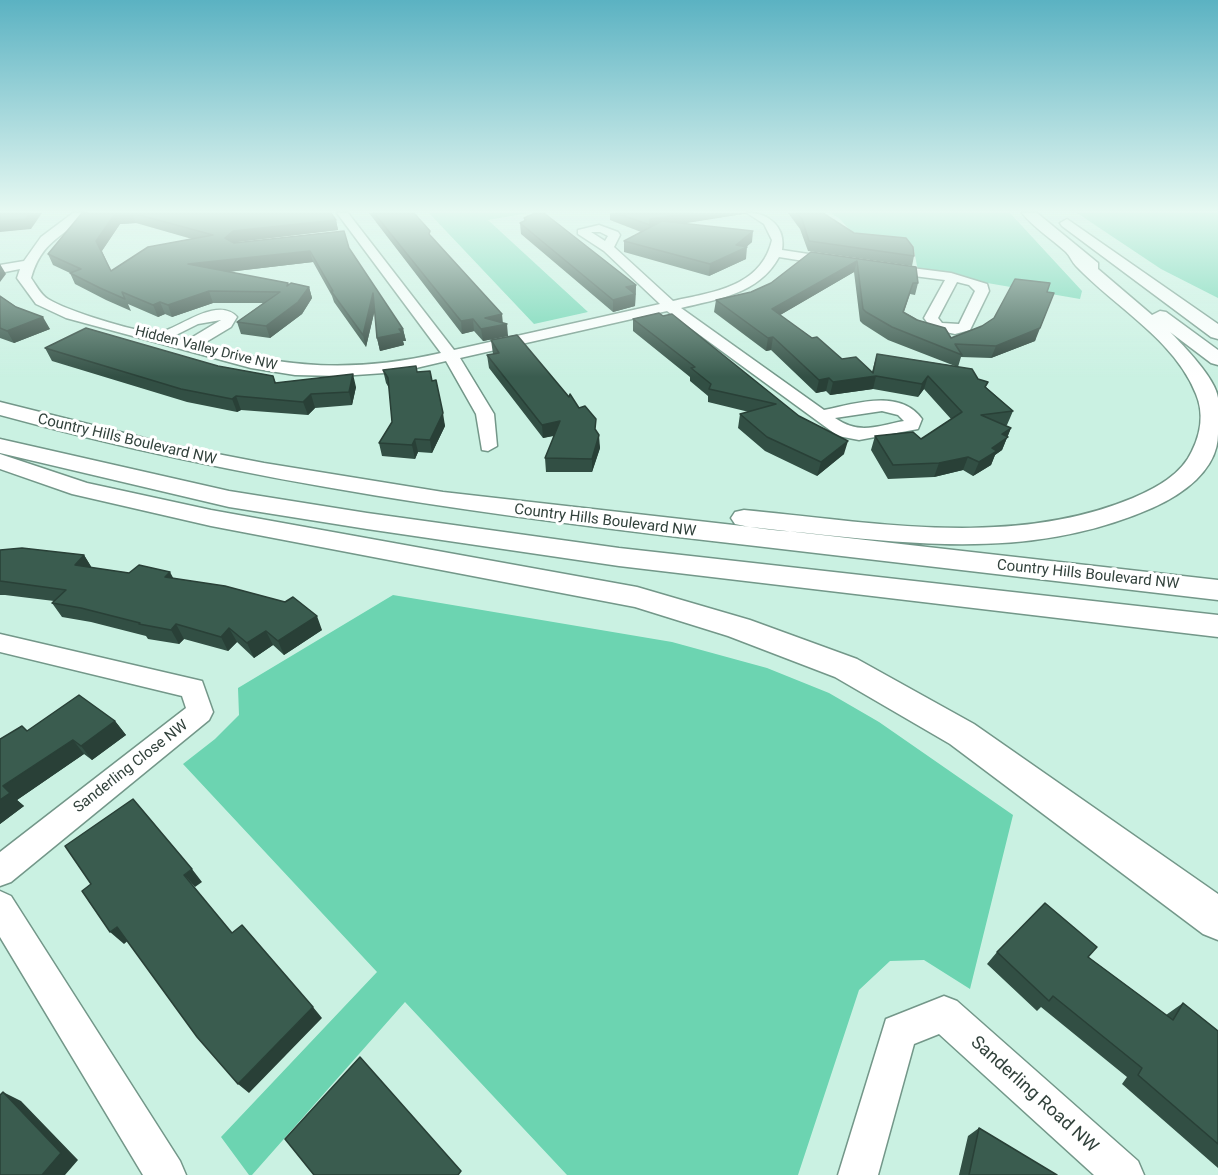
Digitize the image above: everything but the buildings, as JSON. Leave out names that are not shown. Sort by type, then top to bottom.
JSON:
[{"type":"main road","points":[[543,514],[585,503],[951,536],[1015,534],[1081,525],[1126,513],[1174,487],[1195,468],[1210,440],[1212,420],[1209,402],[1195,374],[1142,316],[1088,268]]},
{"type":"main road","points":[[1108,268],[1218,359]]},
{"type":"main road","points":[[1117,268],[1218,333]]},
{"type":"main road","points":[[1131,268],[1201,300]]},
{"type":"main road","name":"Country Hills Boulevard NW","points":[[0,408],[66,427],[259,470],[414,496],[543,514],[1218,590]]},
{"type":"main road","points":[[0,446],[230,499],[378,522],[619,557],[1218,626]]},
{"type":"main road","points":[[0,461],[81,489],[211,518],[637,597],[739,628],[846,668],[962,734],[1218,919]]},
{"type":"street","points":[[0,281],[26,271],[27,268]]},
{"type":"street","points":[[380,268],[451,356],[485,414],[488,446]]},
{"type":"street","points":[[629,268],[670,306],[821,416]]},
{"type":"street","name":"Hidden Valley Drive NW","points":[[26,271],[41,301],[71,315],[251,363],[295,370],[341,371],[399,367],[727,293],[750,284],[764,268]]},
{"type":"street","points":[[0,269],[26,271]]},
{"type":"street","points":[[874,271],[950,282],[982,291],[965,327],[955,330],[937,326],[931,318],[950,282]]},
{"type":"street","points":[[159,338],[201,318],[217,314],[230,317],[226,324],[189,346]]},
{"type":"street","name":"Sanderling Close NW","points":[[0,643],[193,688],[200,712],[0,871]]},
{"type":"street","points":[[0,907],[166,1175]]},
{"type":"street","name":"Sanderling Road NW","points":[[858,1175],[899,1032],[944,1014],[1124,1175]]},
{"type":"green space","points":[[481,268],[540,268],[588,312],[534,324]]},
{"type":"green space","points":[[917,268],[1061,268],[1082,291],[1080,299],[918,271]]},
{"type":"green space","points":[[1159,268],[1218,268],[1218,298]]},
{"type":"green space","points":[[393,595],[672,642],[767,668],[829,693],[879,722],[1013,815],[970,989],[924,960],[890,961],[859,990],[798,1175],[567,1175],[405,1002],[252,1175],[249,1175],[221,1137],[377,972],[183,764],[215,739],[239,715],[238,688]]}]
